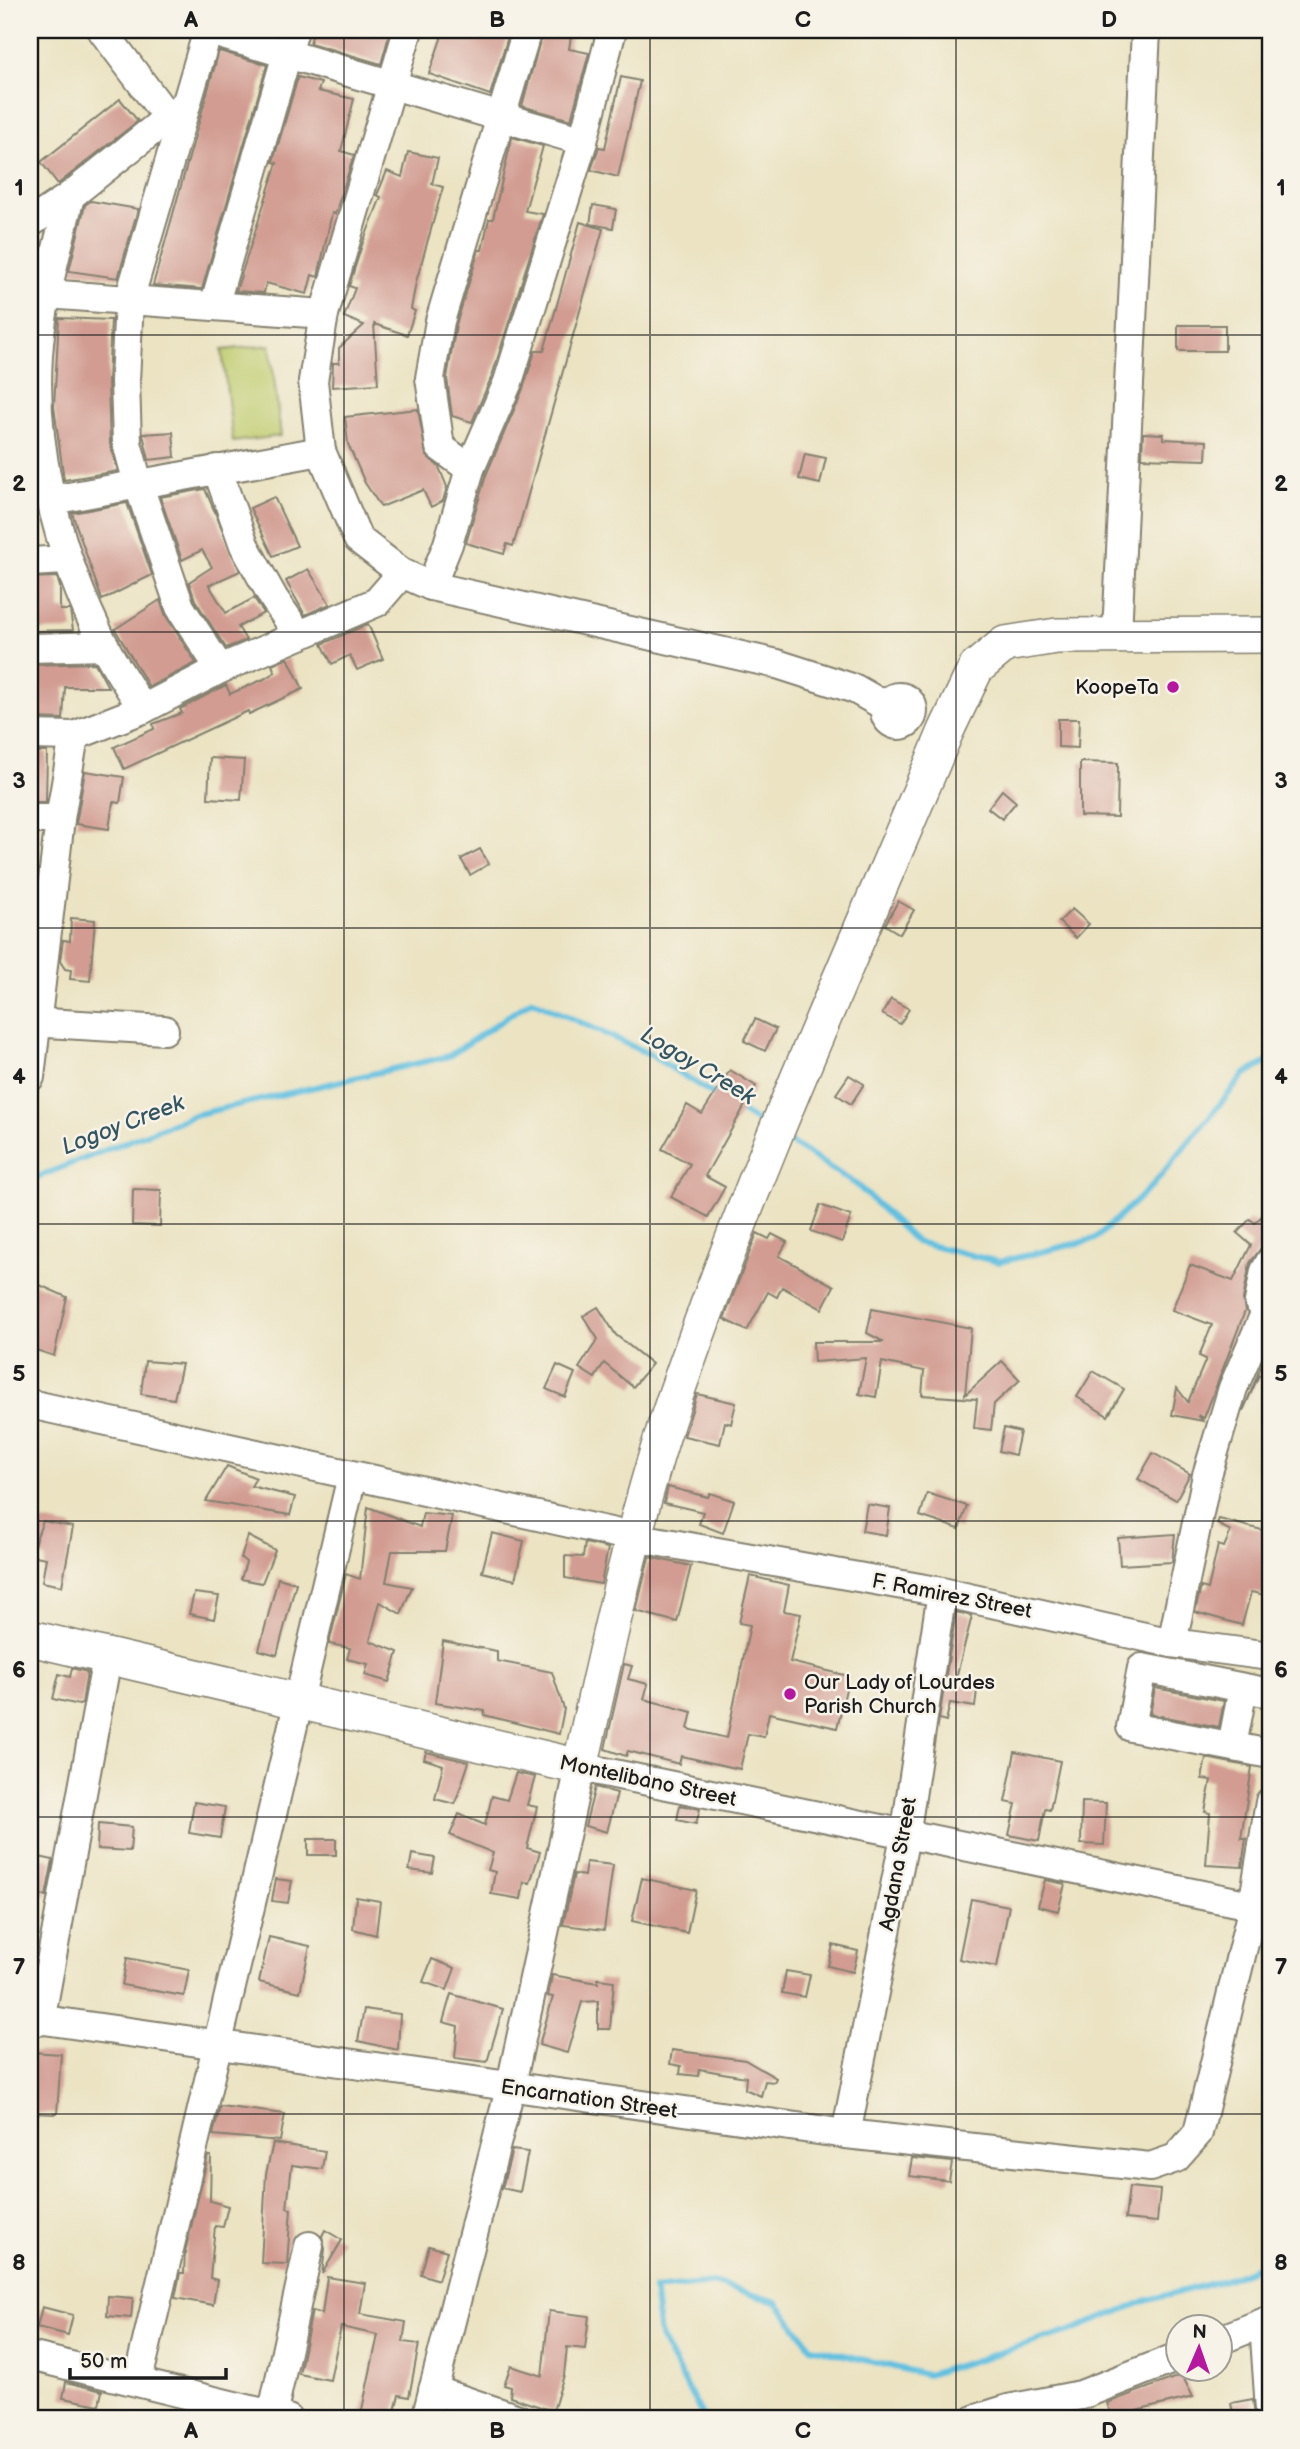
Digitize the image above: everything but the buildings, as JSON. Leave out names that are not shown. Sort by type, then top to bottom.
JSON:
[{"type":"main road","points":[[580,1767],[633,1537],[674,1400],[757,1178],[946,731],[976,668],[1005,644],[1057,636],[1270,635]]},
{"type":"main road","name":"Montelibano Street","points":[[30,1637],[107,1658],[580,1767]]},
{"type":"street","points":[[96,30],[176,112]]},
{"type":"street","points":[[220,669],[180,607],[138,483],[127,443],[125,381],[129,300],[176,112],[207,30],[291,42],[393,87],[583,141]]},
{"type":"street","points":[[408,30],[324,314],[313,381],[321,451],[358,539],[402,573],[431,586],[777,664],[855,689],[885,706],[889,700],[898,696],[907,698],[914,709],[912,717],[946,731]]},
{"type":"street","points":[[470,469],[440,447],[430,378],[440,321],[527,30]]},
{"type":"street","points":[[431,586],[470,469],[508,382],[583,141],[612,30]]},
{"type":"street","points":[[1117,634],[1146,30]]},
{"type":"street","points":[[214,306],[291,42]]},
{"type":"street","points":[[30,223],[70,196],[176,112]]},
{"type":"street","points":[[70,196],[46,294],[34,405],[44,489],[66,560],[104,646],[143,709]]},
{"type":"street","points":[[46,294],[324,314]]},
{"type":"street","points":[[44,489],[138,483],[321,451]]},
{"type":"street","points":[[217,469],[244,545],[274,599],[299,635]]},
{"type":"street","points":[[30,562],[66,560]]},
{"type":"street","points":[[30,735],[74,736],[143,709],[220,669],[377,601],[402,573]]},
{"type":"street","points":[[30,648],[104,646]]},
{"type":"street","points":[[30,1077],[39,923],[74,736]]},
{"type":"street","points":[[30,819],[60,819]]},
{"type":"street","points":[[33,1022],[163,1030]]},
{"type":"street","points":[[1172,1643],[1207,1475],[1233,1388],[1269,1310],[1259,1302],[1259,1292],[1270,1262]]},
{"type":"street","name":"F. Ramirez Street","points":[[30,1404],[633,1537],[942,1592],[1172,1643],[1270,1656]]},
{"type":"street","points":[[138,2380],[352,1476]]},
{"type":"street","name":"Agdana Street","points":[[846,2134],[905,1836],[942,1592]]},
{"type":"street","points":[[35,2019],[107,1658]]},
{"type":"street","points":[[1232,1746],[1257,1690],[1142,1668],[1131,1727],[1270,1754]]},
{"type":"street","points":[[426,2419],[510,2089],[580,1767]]},
{"type":"street","name":"Montelibano Street","points":[[580,1767],[905,1836],[1262,1907]]},
{"type":"street","points":[[1262,1907],[1270,1802]]},
{"type":"street","name":"Encarnation Street","points":[[35,2019],[510,2089],[846,2134],[1150,2167],[1176,2158],[1198,2133],[1262,1907]]},
{"type":"street","points":[[30,2356],[138,2380],[280,2418],[309,2246]]},
{"type":"street","points":[[1234,2334],[1267,2321],[1270,2410]]},
{"type":"street","points":[[976,2419],[1008,2409],[1085,2407],[1164,2365]]},
{"type":"street","points":[[433,2390],[518,2419]]},
{"type":"green space","points":[[270,345],[281,436],[233,442],[222,350]]},
{"type":"waterway","name":"Logoy Creek","points":[[30,1180],[194,1115],[449,1056],[532,1000],[651,1055],[719,1098]]},
{"type":"waterway","name":"Logoy Creek","points":[[785,1139],[857,1185],[916,1242],[999,1262],[1095,1239],[1152,1186],[1245,1074],[1270,1061]]},
{"type":"waterway","name":"Logoy Creek","points":[[734,1107],[767,1128]]},
{"type":"waterway","points":[[704,2419],[660,2336],[654,2289],[713,2283],[777,2302],[811,2347],[927,2375],[1070,2331],[1145,2301],[1228,2279],[1270,2262]]},
{"type":"place","name":"KoopeTa","points":[[1173,687]]},
{"type":"place","name":"Our Lady of Lourdes Parish Church","points":[[790,1694]]}]
